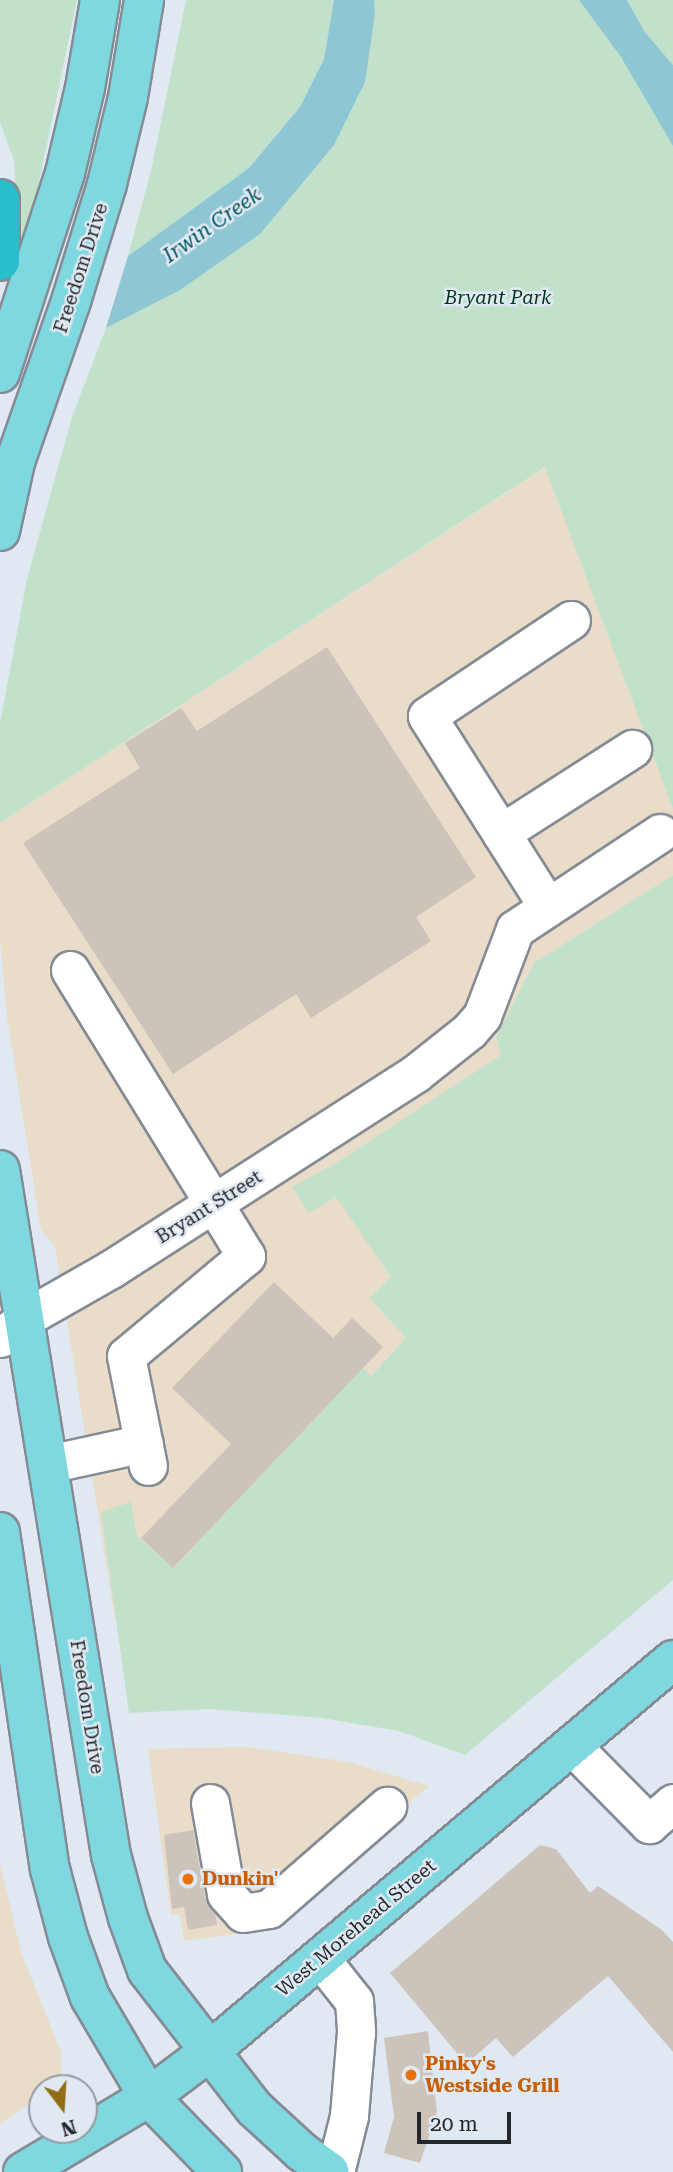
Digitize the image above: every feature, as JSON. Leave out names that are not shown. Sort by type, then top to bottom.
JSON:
[{"type":"highway","points":[[0,199],[0,261]]},
{"type":"main road","points":[[0,373],[65,173],[85,88],[100,0]]},
{"type":"main road","name":"Freedom Drive","points":[[0,531],[15,462],[70,305],[107,184],[128,97],[144,0]]},
{"type":"main road","name":"Freedom Drive","points":[[0,1170],[12,1328],[48,1464],[111,1856],[128,1918],[147,1970],[255,2109],[302,2152],[330,2172]]},
{"type":"main road","points":[[0,1532],[53,1880],[68,1937],[90,1997],[149,2097],[222,2172]]},
{"type":"main road","name":"West Morehead Street","points":[[23,2172],[149,2097],[209,2050],[673,1660]]},
{"type":"street","points":[[548,907],[427,716],[571,620]]},
{"type":"street","points":[[501,833],[632,749]]},
{"type":"street","name":"Bryant Street","points":[[12,1328],[212,1205],[416,1073],[469,1031],[482,1016],[515,929],[660,833]]},
{"type":"street","points":[[48,1464],[146,1454],[126,1356],[246,1256],[212,1205],[70,970]]},
{"type":"street","points":[[572,1746],[649,1824],[673,1803]]},
{"type":"street","points":[[209,1803],[226,1894],[243,1913],[269,1909],[387,1806]]},
{"type":"street","points":[[320,1958],[354,2001],[356,2032],[349,2116],[335,2172]]},
{"type":"shaded area","points":[[546,467],[673,809],[673,875],[534,963],[501,1055],[326,1170],[391,1278],[370,1298],[406,1338],[179,1581],[115,1619],[55,1247],[41,1230],[7,1017],[0,941],[0,823]]},
{"type":"shaded area","points":[[247,1747],[349,1762],[429,1786],[259,1931],[184,1941],[180,1914],[171,1915],[148,1749]]},
{"type":"shaded area","points":[[0,1863],[21,1952],[61,2052],[61,2073],[28,2074],[28,2105],[0,2124]]},
{"type":"green space","points":[[0,0],[77,0],[23,259],[15,257],[17,220],[14,160],[0,123]]},
{"type":"green space","points":[[186,0],[334,0],[324,59],[300,107],[249,168],[128,256],[151,171]]},
{"type":"green space","name":"Bryant Park","points":[[374,0],[673,0],[673,65],[668,59],[673,85],[673,809],[545,467],[0,823],[0,723],[27,579],[72,417],[106,328],[180,289],[375,14]]},
{"type":"green space","points":[[673,875],[673,1580],[465,1755],[399,1731],[322,1718],[210,1709],[129,1713],[101,1512],[131,1502],[137,1536],[174,1568],[363,1368],[371,1376],[406,1338],[370,1298],[391,1277],[336,1197],[309,1213],[292,1187],[336,1163],[501,1055],[496,1037],[534,963]]},
{"type":"water","name":"Irwin Creek","points":[[334,0],[374,0],[375,14],[365,82],[334,145],[260,234],[180,290],[106,328],[128,256],[249,168],[300,107],[324,59]]},
{"type":"water","points":[[579,0],[627,0],[644,31],[673,65],[673,146],[621,57]]},
{"type":"building","points":[[327,647],[476,877],[416,917],[431,941],[311,1018],[296,994],[173,1074],[23,843],[140,768],[125,743],[181,708],[197,731]]},
{"type":"building","points":[[274,1282],[333,1338],[352,1318],[383,1347],[173,1568],[141,1538],[231,1444],[172,1388]]},
{"type":"building","points":[[193,1830],[205,1898],[215,1913],[217,1925],[188,1930],[184,1907],[172,1909],[164,1835]]},
{"type":"building","points":[[540,1845],[556,1849],[590,1893],[598,1886],[662,1930],[673,1942],[673,2052],[608,1976],[513,2057],[496,2038],[466,2064],[390,1973]]},
{"type":"building","name":"Pinky's Westside Grill","points":[[428,2031],[437,2112],[420,2163],[384,2153],[394,2117],[384,2038]]},
{"type":"place","name":"Dunkin'","points":[[188,1879]]},
{"type":"place","name":"Pinky's Westside Grill","points":[[411,2075]]}]
